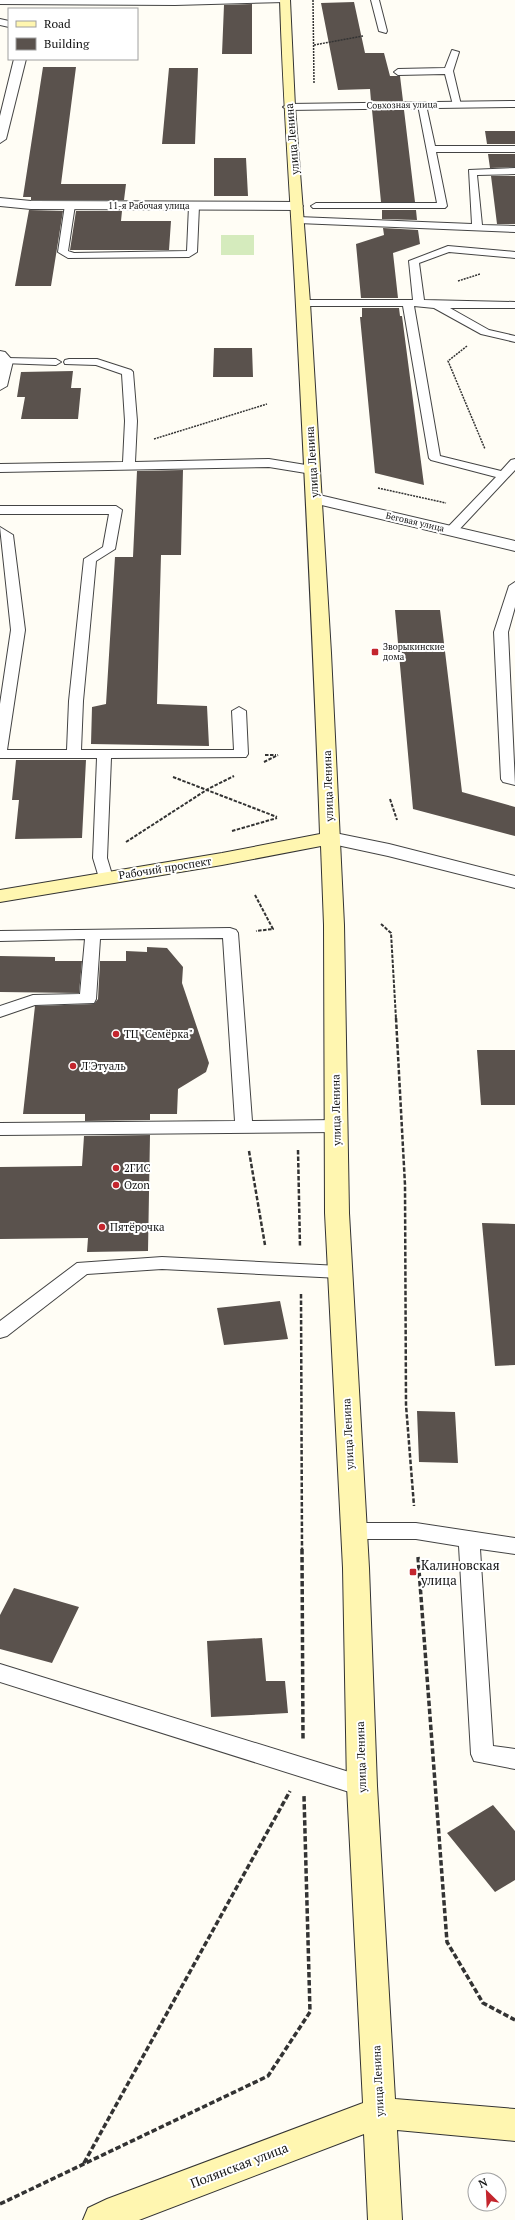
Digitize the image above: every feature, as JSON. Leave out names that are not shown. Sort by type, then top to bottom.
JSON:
[{"type":"main road","name":"улица Ленина","points":[[285,0],[289,107],[298,213],[312,470],[315,499],[334,925],[337,1213],[353,1531],[362,1786],[385,2220]]},
{"type":"main road","name":"Рабочий проспект","points":[[0,896],[222,859],[330,838]]},
{"type":"main road","points":[[380,2113],[515,2126]]},
{"type":"main road","name":"Полянская улица","points":[[100,2220],[119,2211],[380,2113]]},
{"type":"street","points":[[0,139],[20,60]]},
{"type":"street","name":"Совхозная улица","points":[[289,107],[515,104]]},
{"type":"street","name":"11-я Рабочая улица","points":[[0,202],[31,205],[194,206],[298,213]]},
{"type":"street","points":[[0,386],[3,358]]},
{"type":"street","name":"Беговая улица","points":[[315,499],[515,546]]},
{"type":"street","points":[[330,838],[389,850],[515,882]]},
{"type":"lane","points":[[0,2],[174,3],[285,0]]},
{"type":"lane","points":[[375,0],[383,31]]},
{"type":"lane","points":[[455,52],[449,72],[456,104]]},
{"type":"lane","points":[[398,72],[449,72]]},
{"type":"lane","points":[[422,105],[446,226]]},
{"type":"lane","points":[[431,149],[515,149]]},
{"type":"lane","points":[[477,228],[472,172],[515,171]]},
{"type":"lane","points":[[70,205],[63,252],[72,256],[189,254],[192,252],[194,206]]},
{"type":"lane","points":[[316,206],[442,206]]},
{"type":"lane","points":[[298,213],[446,226],[515,229]]},
{"type":"lane","points":[[503,476],[435,458],[415,300],[414,261],[448,249],[515,255]]},
{"type":"lane","points":[[303,303],[415,300],[437,305],[515,305]]},
{"type":"lane","points":[[437,305],[485,332],[515,338]]},
{"type":"lane","points":[[3,358],[56,362]]},
{"type":"lane","points":[[69,362],[97,362],[127,372],[131,421],[129,446],[130,465]]},
{"type":"lane","points":[[0,468],[269,463],[312,470]]},
{"type":"lane","points":[[451,531],[515,463]]},
{"type":"lane","points":[[0,510],[116,510],[109,549],[90,559],[76,701],[74,753]]},
{"type":"lane","points":[[0,531],[7,534],[18,630],[0,749]]},
{"type":"lane","points":[[515,586],[510,615],[501,632],[508,779],[515,781]]},
{"type":"lane","points":[[0,754],[241,754],[239,711]]},
{"type":"lane","points":[[104,754],[100,858],[105,878]]},
{"type":"lane","points":[[0,936],[230,933],[244,1127]]},
{"type":"lane","points":[[0,1012],[33,1000],[88,1000],[93,934]]},
{"type":"lane","points":[[0,1129],[336,1126]]},
{"type":"lane","points":[[0,1331],[82,1268],[162,1263],[340,1272]]},
{"type":"lane","points":[[353,1531],[416,1531],[515,1546]]},
{"type":"lane","points":[[469,1539],[482,1754],[515,1759]]},
{"type":"lane","points":[[0,1673],[362,1786]]},
{"type":"path","points":[[313,0],[314,90]]},
{"type":"path","points":[[314,45],[383,31]]},
{"type":"path","points":[[415,300],[485,273]]},
{"type":"path","points":[[485,332],[448,361],[484,447],[503,476]]},
{"type":"path","points":[[129,446],[267,404]]},
{"type":"path","points":[[257,765],[278,755]]},
{"type":"path","points":[[100,858],[208,789],[236,775]]},
{"type":"path","points":[[171,776],[208,789],[277,818]]},
{"type":"path","points":[[390,798],[397,820]]},
{"type":"path","points":[[255,895],[273,929]]},
{"type":"path","points":[[381,924],[391,933],[406,1185],[406,1405],[447,1942],[483,2003],[515,2020]]},
{"type":"path","points":[[244,1127],[268,1269]]},
{"type":"path","points":[[84,2164],[303,1768]]},
{"type":"green space","points":[[221,235],[254,235],[254,255],[221,255]]},
{"type":"building","points":[[354,2],[365,53],[384,53],[390,76],[400,76],[403,101],[371,101],[370,89],[338,90],[321,3]]},
{"type":"building","points":[[252,4],[252,54],[222,54],[224,5]]},
{"type":"building","points":[[43,67],[76,67],[61,184],[126,184],[124,200],[31,200],[31,197],[23,197]]},
{"type":"building","points":[[169,68],[198,68],[195,144],[162,144]]},
{"type":"building","points":[[372,110],[404,110],[415,202],[381,202]]},
{"type":"building","points":[[485,131],[515,131],[515,144],[487,144]]},
{"type":"building","points":[[488,154],[515,154],[515,167],[490,168]]},
{"type":"building","points":[[214,158],[246,158],[248,196],[214,196]]},
{"type":"building","points":[[491,176],[515,176],[515,224],[497,224]]},
{"type":"building","points":[[29,210],[63,211],[51,286],[15,286]]},
{"type":"building","points":[[382,210],[416,210],[417,220],[382,219]]},
{"type":"building","points":[[76,211],[122,211],[121,221],[171,221],[169,250],[70,250]]},
{"type":"building","points":[[383,228],[418,230],[420,244],[393,253],[398,298],[361,298],[356,244],[384,235]]},
{"type":"building","points":[[362,308],[399,308],[400,316],[402,316],[424,485],[375,473],[360,317],[362,317]]},
{"type":"building","points":[[214,348],[252,348],[253,377],[213,377]]},
{"type":"building","points":[[73,371],[71,388],[81,388],[78,419],[21,419],[25,397],[17,397],[21,372]]},
{"type":"building","points":[[183,470],[181,555],[161,555],[157,704],[207,706],[209,746],[91,744],[92,707],[106,704],[115,557],[133,557],[137,471]]},
{"type":"building","points":[[395,610],[440,610],[462,792],[515,807],[515,836],[413,809]]},
{"type":"building","points":[[16,760],[86,760],[82,838],[15,839],[19,800],[12,800]]},
{"type":"building","name":"ТЦ \"Семёрка\"","points":[[147,947],[167,948],[183,967],[182,983],[209,1063],[206,1072],[178,1089],[177,1114],[150,1114],[150,1120],[85,1121],[85,1114],[23,1114],[35,1006],[94,1004],[98,999],[100,961],[126,961],[126,951],[147,952]]},
{"type":"building","points":[[0,956],[55,957],[55,961],[82,961],[79,993],[0,992]]},
{"type":"building","points":[[477,1050],[515,1050],[515,1105],[481,1105]]},
{"type":"building","points":[[150,1135],[148,1251],[87,1252],[88,1238],[0,1239],[0,1167],[82,1166],[84,1136]]},
{"type":"building","points":[[482,1223],[515,1224],[515,1365],[495,1366]]},
{"type":"building","points":[[280,1301],[288,1339],[224,1345],[217,1308]]},
{"type":"building","points":[[417,1411],[455,1412],[458,1463],[419,1462]]},
{"type":"building","points":[[14,1588],[79,1607],[52,1663],[0,1649],[0,1615]]},
{"type":"building","points":[[262,1638],[266,1681],[285,1681],[288,1713],[211,1717],[207,1641]]},
{"type":"building","points":[[493,1805],[515,1831],[515,1880],[495,1892],[447,1833]]},
{"type":"place","name":"Зворыкинские дома","points":[[375,652]]},
{"type":"place","name":"ТЦ \"Семёрка\"","points":[[116,1034]]},
{"type":"place","name":"Л'Этуаль","points":[[73,1066]]},
{"type":"place","name":"2ГИС","points":[[116,1168]]},
{"type":"place","name":"Ozon","points":[[116,1185]]},
{"type":"place","name":"Пятёрочка","points":[[102,1227]]},
{"type":"place","name":"Калиновская улица","points":[[413,1572]]}]
